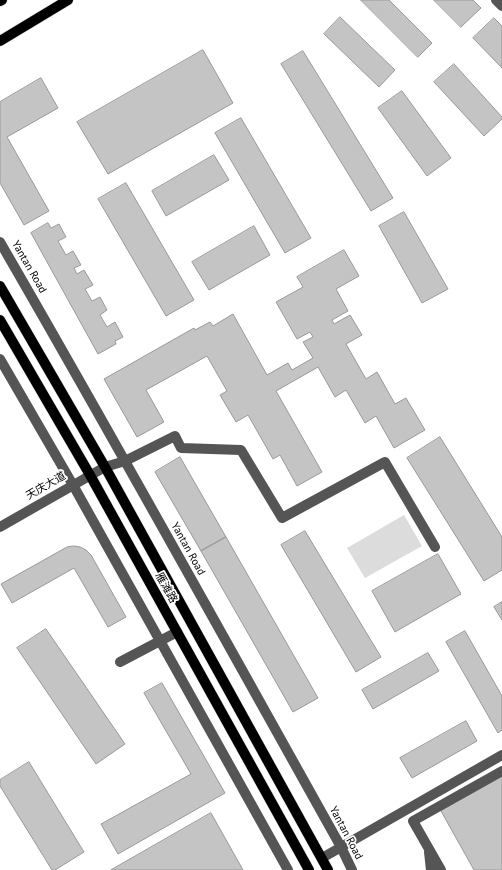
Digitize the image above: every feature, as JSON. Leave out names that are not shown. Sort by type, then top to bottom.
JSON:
[{"type":"main road","points":[[0,41],[68,0]]},
{"type":"main road","points":[[0,286],[104,467],[328,870]]},
{"type":"main road","name":"雁滩路","points":[[0,320],[90,475],[309,870]]},
{"type":"street","points":[[496,0],[502,6]]},
{"type":"street","name":"Yantan Road","points":[[0,242],[50,327],[341,847],[352,870]]},
{"type":"street","points":[[0,359],[74,484],[288,870]]},
{"type":"street","name":"天庆大道","points":[[0,527],[104,467],[125,461],[175,436],[181,448],[241,450],[282,518],[385,462],[435,547]]},
{"type":"street","points":[[120,662],[177,632]]},
{"type":"street","points":[[322,858],[502,754]]},
{"type":"street","points":[[441,870],[413,821],[502,771]]},
{"type":"street","points":[[429,848],[431,870]]},
{"type":"shaded area","points":[[404,515],[422,546],[365,578],[347,548]]},
{"type":"building","points":[[361,0],[389,0],[432,43],[418,57]]},
{"type":"building","points":[[434,0],[473,0],[481,8],[461,27]]},
{"type":"building","points":[[340,17],[395,70],[379,87],[324,34]]},
{"type":"building","points":[[494,18],[502,26],[502,68],[473,38]]},
{"type":"building","points":[[203,50],[233,103],[108,174],[77,122]]},
{"type":"building","points":[[303,51],[393,198],[371,211],[281,64]]},
{"type":"building","points":[[454,64],[502,117],[502,119],[484,136],[434,82]]},
{"type":"building","points":[[41,78],[58,108],[7,137],[49,211],[24,225],[0,183],[0,102]]},
{"type":"building","points":[[402,91],[451,158],[427,176],[378,108]]},
{"type":"building","points":[[241,118],[311,238],[285,253],[215,133]]},
{"type":"building","points":[[214,155],[229,180],[166,216],[152,191]]},
{"type":"building","points":[[126,183],[194,300],[166,316],[98,199]]},
{"type":"building","points":[[404,212],[448,289],[422,303],[379,226]]},
{"type":"building","points":[[48,223],[51,228],[59,224],[66,237],[58,241],[66,255],[73,251],[81,265],[74,268],[77,274],[84,270],[93,285],[85,289],[92,301],[100,297],[107,310],[100,315],[107,327],[115,322],[123,337],[115,341],[116,344],[98,354],[31,233]]},
{"type":"building","points":[[254,226],[270,255],[209,290],[192,262]]},
{"type":"building","points":[[344,250],[359,276],[336,289],[348,311],[332,320],[334,324],[350,315],[362,335],[346,344],[366,379],[377,372],[395,404],[406,398],[425,430],[394,448],[376,416],[365,423],[346,390],[335,397],[318,367],[276,391],[322,472],[297,486],[280,455],[273,459],[248,415],[236,422],[220,395],[227,391],[207,356],[146,390],[164,422],[137,437],[104,379],[194,328],[195,330],[210,322],[213,326],[233,314],[267,375],[288,363],[292,370],[313,358],[303,342],[313,337],[310,332],[297,339],[276,302],[303,287],[297,277]]},
{"type":"building","points":[[440,437],[502,537],[502,570],[484,581],[407,458]]},
{"type":"building","points":[[180,457],[226,537],[201,551],[155,472]]},
{"type":"building","points":[[305,531],[381,657],[356,672],[281,545]]},
{"type":"building","points":[[226,537],[318,698],[293,712],[201,551]]},
{"type":"building","points":[[74,546],[86,550],[91,555],[126,617],[108,627],[74,568],[12,603],[1,584],[67,547]]},
{"type":"building","points":[[438,554],[461,594],[395,632],[372,591]]},
{"type":"building","points":[[502,602],[502,620],[494,607]]},
{"type":"building","points":[[46,629],[125,744],[96,764],[17,648]]},
{"type":"building","points":[[465,631],[502,696],[502,730],[498,733],[446,642]]},
{"type":"building","points":[[428,653],[439,671],[373,709],[362,690]]},
{"type":"building","points":[[162,683],[225,793],[118,854],[101,824],[191,774],[144,693]]},
{"type":"building","points":[[466,721],[477,741],[412,778],[400,758]]},
{"type":"building","points":[[29,762],[84,852],[55,870],[52,870],[0,786],[0,780]]},
{"type":"building","points":[[502,776],[502,870],[474,870],[441,811]]},
{"type":"building","points":[[211,813],[243,870],[111,870]]}]
